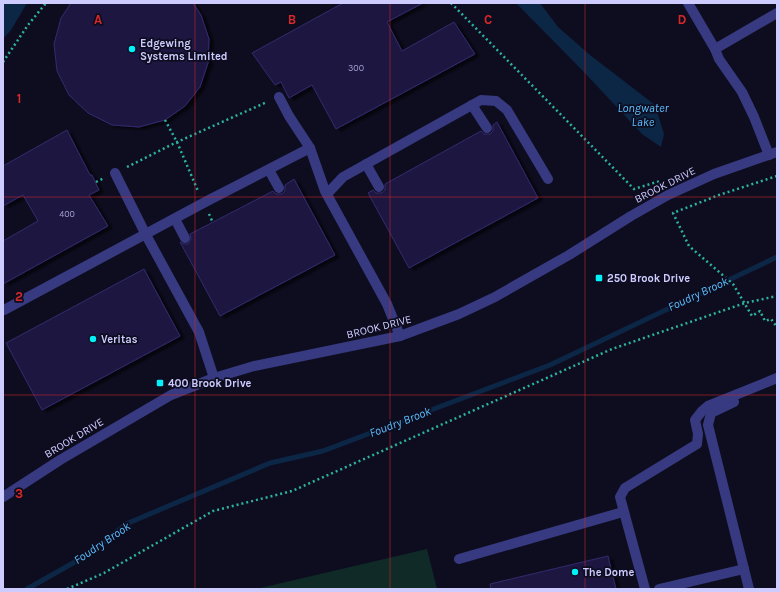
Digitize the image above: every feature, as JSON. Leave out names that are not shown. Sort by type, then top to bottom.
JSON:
[{"type":"street","points":[[688,3],[720,59],[742,92],[773,154]]},
{"type":"street","points":[[715,49],[777,13]]},
{"type":"street","points":[[279,97],[289,116],[310,148],[327,194],[387,304],[400,336]]},
{"type":"street","points":[[327,194],[343,177],[481,100],[496,100],[507,110],[548,180]]},
{"type":"street","points":[[472,105],[487,128]]},
{"type":"street","points":[[4,310],[310,148]]},
{"type":"street","name":"BROOK DRIVE","points":[[3,497],[60,460],[171,395],[214,378],[254,366],[400,336],[459,314],[495,297],[569,255],[631,216],[668,195],[714,174],[773,154]]},
{"type":"street","points":[[366,164],[379,187]]},
{"type":"street","points":[[269,170],[279,188]]},
{"type":"street","points":[[115,173],[146,235],[199,332],[214,378]]},
{"type":"street","points":[[175,219],[184,238]]},
{"type":"street","points":[[645,589],[620,497],[625,488],[697,444],[698,434],[696,420],[702,411],[708,406],[777,378]]},
{"type":"street","points":[[732,396],[734,402],[711,413],[708,425],[749,589]]},
{"type":"street","points":[[459,559],[623,512]]},
{"type":"street","points":[[660,589],[744,569]]},
{"type":"path","points":[[3,62],[28,25],[46,3]]},
{"type":"path","points":[[452,3],[634,189],[660,181]]},
{"type":"path","points":[[96,182],[177,142],[279,97]]},
{"type":"path","points":[[165,120],[183,156]]},
{"type":"path","points":[[777,176],[719,195],[673,213],[689,246],[732,284],[752,316],[760,311],[765,321],[772,319],[777,327]]},
{"type":"path","points":[[67,589],[104,573],[213,511],[292,491],[612,349],[745,303],[777,296]]},
{"type":"green space","points":[[427,549],[437,589],[256,589]]},
{"type":"water","points":[[5,3],[27,3],[11,30],[3,39],[3,5]]},
{"type":"water","name":"Longwater Lake","points":[[516,3],[540,3],[558,27],[590,55],[655,105],[664,134],[661,147],[642,134]]},
{"type":"building","points":[[71,3],[193,3],[201,15],[209,39],[208,63],[200,87],[185,106],[165,120],[139,127],[112,125],[88,113],[69,95],[57,71],[54,44],[61,18]]},
{"type":"building","points":[[343,3],[423,3],[387,22],[402,51],[454,22],[475,54],[336,129],[312,85],[289,98],[281,82],[275,85],[252,53]]},
{"type":"building","points":[[497,122],[538,198],[409,268],[368,193],[373,190],[376,193],[382,193],[385,190],[385,184],[481,131],[484,134],[490,134],[493,131],[493,125]]},
{"type":"building","points":[[67,130],[99,190],[89,195],[108,226],[3,284],[3,241],[38,221],[23,195],[3,206],[3,166]]},
{"type":"building","points":[[294,179],[335,255],[220,316],[180,242],[188,244],[191,239],[190,234],[273,191],[276,194],[282,194],[285,191],[285,185]]},
{"type":"building","name":"Veritas","points":[[144,269],[180,336],[42,410],[6,343]]},
{"type":"building","name":"The Dome","points":[[608,556],[616,589],[491,589],[490,584]]},
{"type":"waterway","name":"Foudry Brook","points":[[27,589],[89,554],[126,524],[270,463],[323,451],[550,365],[777,257]]},
{"type":"place","name":"Edgewing Systems Limited","points":[[132,49]]},
{"type":"place","name":"250 Brook Drive","points":[[599,278]]},
{"type":"place","name":"Veritas","points":[[93,339]]},
{"type":"place","name":"400 Brook Drive","points":[[160,383]]},
{"type":"place","name":"The Dome","points":[[575,572]]}]
